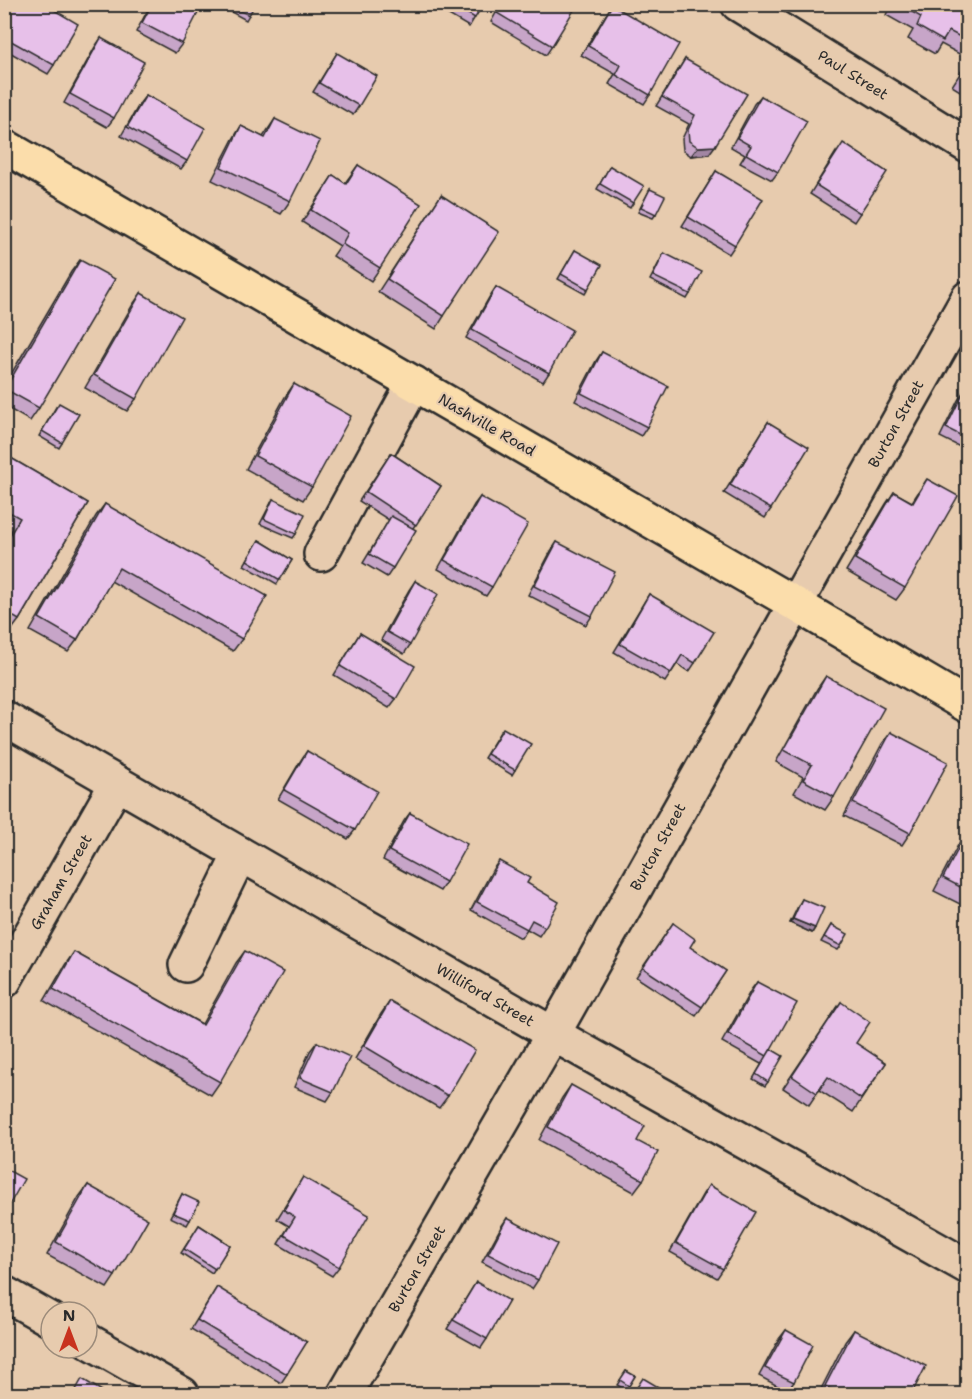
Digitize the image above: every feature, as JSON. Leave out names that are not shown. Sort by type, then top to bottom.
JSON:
[{"type":"main road","name":"Nashville Road","points":[[4,146],[968,706]]},
{"type":"street","name":"Paul Street","points":[[738,4],[968,146]]},
{"type":"street","name":"Burton Street","points":[[345,1395],[553,1034],[968,298]]},
{"type":"street","points":[[321,554],[414,383]]},
{"type":"street","name":"Williford Street","points":[[4,718],[553,1034],[968,1267]]},
{"type":"street","name":"Graham Street","points":[[4,981],[117,783]]},
{"type":"street","points":[[186,966],[240,854]]},
{"type":"street","points":[[4,1293],[39,1313]]},
{"type":"street","points":[[99,1347],[182,1395]]},
{"type":"building","points":[[4,4],[44,4],[78,24],[54,65],[4,37]]},
{"type":"building","points":[[152,4],[172,4],[177,7],[178,4],[192,4],[200,9],[182,44],[142,23]]},
{"type":"building","points":[[236,4],[255,4],[249,15],[234,8]]},
{"type":"building","points":[[451,4],[483,4],[475,18]]},
{"type":"building","points":[[502,4],[565,4],[574,10],[552,46],[497,13]]},
{"type":"building","points":[[898,4],[968,4],[968,41],[949,31],[943,41],[917,26],[921,17]]},
{"type":"building","points":[[612,5],[679,44],[650,95],[616,75],[621,65],[588,46]]},
{"type":"building","points":[[101,38],[144,62],[114,118],[70,94]]},
{"type":"building","points":[[337,53],[377,76],[359,106],[319,83]]},
{"type":"building","points":[[685,59],[747,94],[715,146],[698,147],[689,141],[688,130],[695,115],[662,97]]},
{"type":"building","points":[[968,62],[968,77],[960,73]]},
{"type":"building","points":[[146,95],[205,128],[187,161],[127,127]]},
{"type":"building","points":[[761,96],[807,121],[778,172],[746,154],[751,146],[737,138]]},
{"type":"building","points":[[275,119],[320,141],[290,201],[221,167],[241,126],[265,138]]},
{"type":"building","points":[[843,143],[887,172],[860,213],[816,185]]},
{"type":"building","points":[[358,165],[421,204],[380,268],[342,244],[348,233],[311,210],[333,175],[346,184]]},
{"type":"building","points":[[610,166],[644,186],[633,203],[600,184]]},
{"type":"building","points":[[716,171],[763,199],[735,245],[688,217]]},
{"type":"building","points":[[650,189],[665,196],[656,214],[641,207]]},
{"type":"building","points":[[441,195],[499,232],[444,316],[387,279]]},
{"type":"building","points":[[575,250],[602,265],[588,289],[561,274]]},
{"type":"building","points":[[664,253],[702,272],[690,294],[653,276]]},
{"type":"building","points":[[80,260],[115,279],[39,408],[5,389]]},
{"type":"building","points":[[496,287],[572,330],[549,373],[472,330]]},
{"type":"building","points":[[141,293],[182,317],[136,399],[94,375]]},
{"type":"building","points":[[602,352],[668,386],[647,427],[581,393]]},
{"type":"building","points":[[294,384],[351,416],[312,487],[255,456]]},
{"type":"building","points":[[964,391],[968,393],[968,439],[946,428]]},
{"type":"building","points":[[59,403],[79,414],[62,443],[42,431]]},
{"type":"building","points":[[768,422],[809,447],[771,509],[730,485]]},
{"type":"building","points":[[391,453],[441,486],[416,525],[366,492]]},
{"type":"building","points":[[4,454],[88,503],[19,620],[4,611],[4,545],[20,518],[4,509]]},
{"type":"building","points":[[927,479],[958,496],[905,588],[855,559],[894,492],[913,503]]},
{"type":"building","points":[[480,497],[528,524],[492,587],[444,560]]},
{"type":"building","points":[[273,499],[305,514],[296,534],[264,519]]},
{"type":"building","points":[[105,504],[267,596],[242,639],[119,568],[77,640],[39,618]]},
{"type":"building","points":[[391,516],[416,530],[393,568],[369,554]]},
{"type":"building","points":[[259,540],[292,560],[280,580],[247,560]]},
{"type":"building","points":[[557,542],[615,572],[592,616],[534,586]]},
{"type":"building","points":[[415,581],[438,594],[410,645],[387,632]]},
{"type":"building","points":[[649,594],[714,632],[695,663],[682,655],[671,673],[620,644]]},
{"type":"building","points":[[360,633],[415,666],[396,699],[340,666]]},
{"type":"building","points":[[826,676],[884,708],[834,797],[803,780],[812,765],[784,750]]},
{"type":"building","points":[[503,728],[531,744],[515,770],[487,754]]},
{"type":"building","points":[[891,732],[948,762],[910,833],[853,803]]},
{"type":"building","points":[[307,751],[377,791],[355,830],[284,790]]},
{"type":"building","points":[[410,813],[467,844],[446,882],[389,851]]},
{"type":"building","points":[[968,830],[968,891],[943,878]]},
{"type":"building","points":[[499,861],[530,878],[527,883],[559,902],[545,927],[532,920],[527,929],[477,902]]},
{"type":"building","points":[[802,899],[824,908],[815,928],[793,919]]},
{"type":"building","points":[[673,923],[695,939],[690,947],[726,971],[702,1007],[643,968]]},
{"type":"building","points":[[831,925],[848,934],[841,946],[824,937]]},
{"type":"building","points":[[245,951],[283,972],[220,1082],[53,989],[74,952],[203,1025]]},
{"type":"building","points":[[757,982],[797,1003],[767,1056],[728,1034]]},
{"type":"building","points":[[390,1001],[475,1050],[448,1096],[364,1046]]},
{"type":"building","points":[[841,1002],[870,1022],[856,1043],[886,1063],[861,1099],[828,1077],[817,1093],[792,1076]]},
{"type":"building","points":[[317,1042],[350,1057],[333,1092],[300,1078]]},
{"type":"building","points":[[771,1049],[783,1056],[768,1082],[756,1074]]},
{"type":"building","points":[[571,1085],[645,1126],[637,1141],[658,1152],[643,1180],[548,1127]]},
{"type":"building","points":[[4,1168],[24,1179],[4,1214]]},
{"type":"building","points":[[303,1177],[369,1215],[339,1267],[284,1235],[295,1217],[284,1210]]},
{"type":"building","points":[[88,1185],[148,1219],[115,1276],[56,1242]]},
{"type":"building","points":[[709,1185],[756,1212],[723,1269],[676,1243]]},
{"type":"building","points":[[182,1194],[199,1202],[190,1220],[173,1213]]},
{"type":"building","points":[[507,1218],[557,1244],[538,1280],[488,1254]]},
{"type":"building","points":[[199,1225],[230,1245],[215,1269],[184,1249]]},
{"type":"building","points":[[476,1282],[509,1301],[487,1339],[453,1320]]},
{"type":"building","points":[[217,1287],[307,1342],[287,1374],[197,1320]]},
{"type":"building","points":[[786,1330],[813,1345],[794,1382],[765,1368]]},
{"type":"building","points":[[854,1330],[926,1366],[911,1395],[872,1395],[864,1390],[861,1395],[842,1395],[825,1386]]},
{"type":"building","points":[[626,1371],[635,1376],[629,1386],[620,1380]]},
{"type":"building","points":[[643,1378],[660,1388],[656,1395],[632,1395]]},
{"type":"building","points":[[82,1379],[107,1394],[73,1395]]}]
